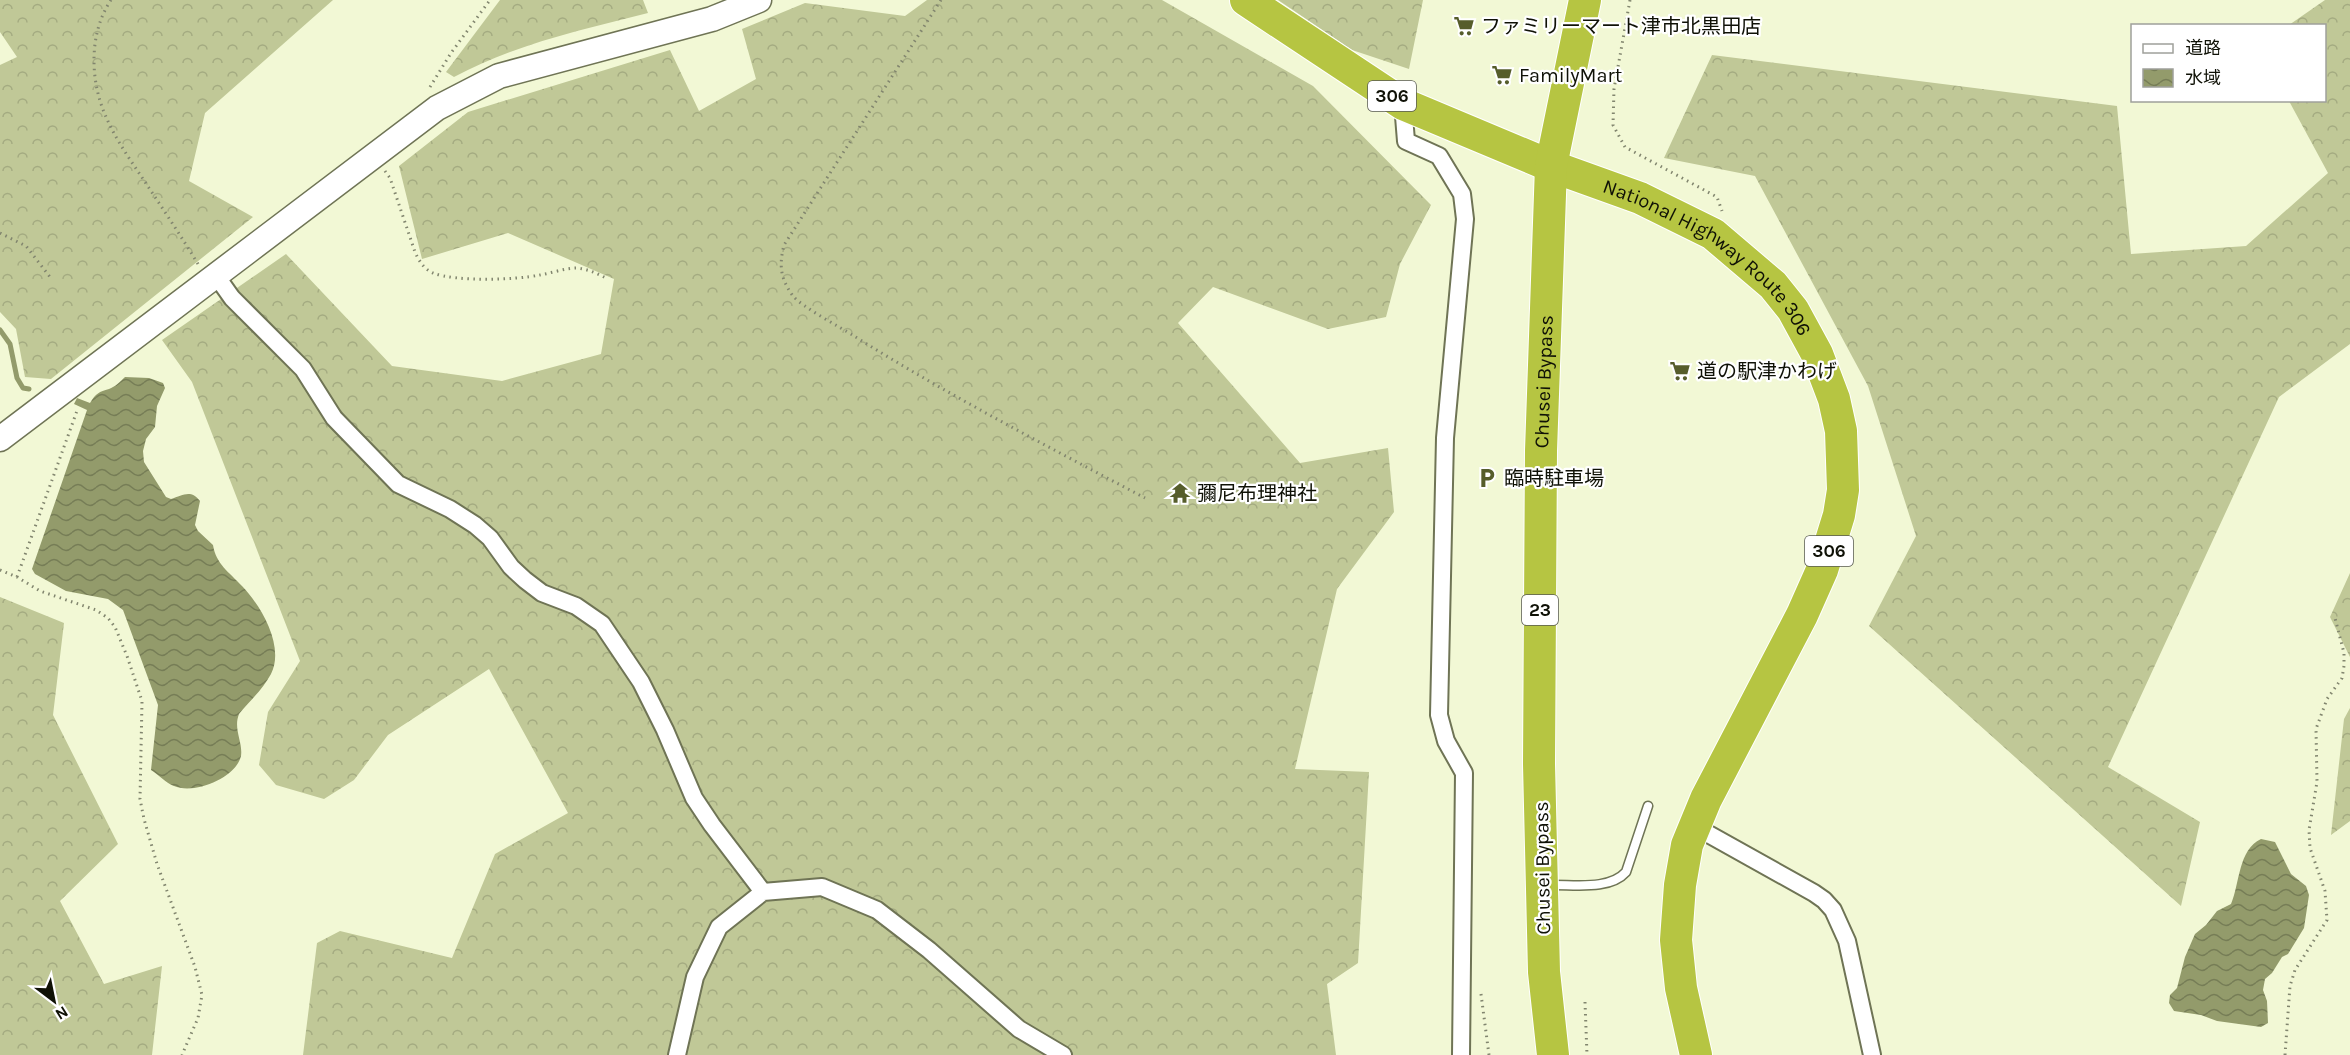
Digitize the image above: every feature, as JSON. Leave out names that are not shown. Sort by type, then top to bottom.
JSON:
[{"type":"highway","name":"National Highway Route 306","points":[[1246,0],[1403,104],[1551,166],[1640,198],[1713,234],[1773,285],[1792,310],[1814,346],[1833,399],[1841,431],[1843,490],[1832,540],[1802,615],[1706,799],[1687,845],[1676,940],[1681,988],[1696,1055]]},
{"type":"highway","name":"Chusei Bypass","points":[[1552,1055],[1544,972],[1539,748],[1540,451],[1551,166],[1585,0]]},
{"type":"street","points":[[0,439],[437,108],[499,76],[712,19],[759,0]]},
{"type":"street","points":[[1403,104],[1406,141],[1439,156],[1462,194],[1465,219],[1445,438],[1439,715],[1446,741],[1464,773],[1461,1055]]},
{"type":"street","points":[[212,277],[303,369],[334,418],[373,461],[398,484],[450,509],[475,525],[490,538],[511,567],[525,580],[542,592],[576,606],[602,624],[641,682],[665,730],[694,798],[763,892]]},
{"type":"street","points":[[1694,826],[1814,893],[1833,910],[1847,941],[1872,1055]]},
{"type":"street","points":[[677,1055],[695,977],[719,927],[763,892],[822,887],[877,910],[929,950],[1019,1029],[1063,1055]]},
{"type":"lane","points":[[1542,885],[1609,883],[1621,877],[1626,872],[1648,806]]},
{"type":"path","points":[[111,0],[104,13],[94,48],[94,66],[101,104],[116,137],[212,277]]},
{"type":"path","points":[[437,108],[429,89],[451,53],[490,0]]},
{"type":"path","points":[[941,0],[784,244],[780,262],[783,280],[795,298],[890,359],[990,416],[1145,498]]},
{"type":"path","points":[[1630,0],[1614,89],[1613,125],[1625,147],[1717,197],[1723,210],[1713,234]]},
{"type":"path","points":[[374,155],[390,178],[409,237],[420,261],[433,273],[489,279],[532,277],[577,268],[589,270],[608,279]]},
{"type":"path","points":[[0,233],[26,246],[50,277]]},
{"type":"path","points":[[17,577],[78,408]]},
{"type":"path","points":[[0,570],[40,591],[96,610],[108,618],[115,627],[127,656],[142,701],[140,799],[144,819],[157,864],[195,968],[202,995],[198,1018],[182,1055]]},
{"type":"path","points":[[2285,1055],[2290,986],[2295,970],[2327,920],[2325,891],[2310,848],[2309,830],[2317,782],[2316,729],[2327,699],[2342,678],[2344,666],[2344,653],[2336,618]]},
{"type":"path","points":[[1480,991],[1489,1055]]},
{"type":"path","points":[[1585,1002],[1587,1055]]},
{"type":"green space","points":[[0,0],[333,0],[205,113],[189,181],[253,217],[51,379],[25,377],[16,329],[0,312],[0,65],[17,57],[0,32]]},
{"type":"green space","points":[[500,0],[643,0],[648,13],[525,47],[477,65],[454,77],[446,72]]},
{"type":"green space","points":[[927,0],[1162,0],[1313,86],[1431,205],[1400,264],[1386,317],[1328,329],[1213,287],[1178,323],[1300,463],[1388,448],[1394,512],[1337,589],[1295,769],[1369,772],[1358,963],[1327,984],[1336,1055],[303,1055],[317,943],[340,931],[452,958],[495,854],[568,813],[489,669],[388,735],[354,780],[324,799],[276,785],[259,765],[268,712],[300,661],[192,382],[162,340],[286,254],[392,366],[502,381],[601,354],[614,279],[508,233],[422,259],[399,166],[468,112],[670,50],[699,111],[756,79],[742,29],[805,3],[905,16]]},
{"type":"green space","points":[[1278,0],[1423,0],[1409,69],[1352,50]]},
{"type":"green space","points":[[2325,0],[2350,0],[2350,344],[2279,397],[2108,767],[2200,822],[2181,906],[1869,626],[1916,536],[1868,386],[1755,176],[1664,158],[1712,55],[2117,106],[2131,254],[2246,246],[2328,173],[2290,102],[2326,102],[2326,24],[2290,24]]},
{"type":"green space","points":[[2350,573],[2350,657],[2330,617]]},
{"type":"green space","points":[[0,597],[64,623],[53,715],[118,844],[60,901],[104,984],[162,966],[152,1055],[0,1055]]},
{"type":"green space","points":[[2350,708],[2350,821],[2331,835],[2344,719]]},
{"type":"water","points":[[125,377],[149,378],[163,383],[165,388],[157,406],[155,427],[146,439],[143,451],[144,462],[166,497],[171,499],[190,494],[200,501],[195,525],[198,531],[213,545],[220,563],[257,604],[269,627],[275,651],[275,663],[271,674],[239,714],[237,720],[241,751],[238,764],[223,778],[192,788],[174,786],[151,770],[158,705],[123,610],[108,599],[66,591],[35,574],[32,569],[87,410],[74,404],[77,398],[90,403],[98,393],[113,387]]},
{"type":"water","points":[[2261,839],[2275,842],[2291,874],[2306,886],[2309,895],[2304,928],[2288,954],[2282,957],[2272,973],[2265,979],[2263,990],[2267,1001],[2268,1023],[2261,1027],[2217,1021],[2201,1015],[2174,1011],[2169,1003],[2170,995],[2177,988],[2185,957],[2195,934],[2217,911],[2231,904],[2244,859],[2253,844]]},
{"type":"waterway","points":[[0,330],[10,344],[17,378],[23,388],[29,389]]},
{"type":"place","name":"ファミリーマート津市北黒田店","points":[[1464,26]]},
{"type":"place","name":"FamilyMart","points":[[1502,75]]},
{"type":"place","name":"道の駅津かわげ","points":[[1680,371]]},
{"type":"place","name":"臨時駐車場","points":[[1487,478]]},
{"type":"place","name":"彌尼布理神社","points":[[1180,493]]}]
